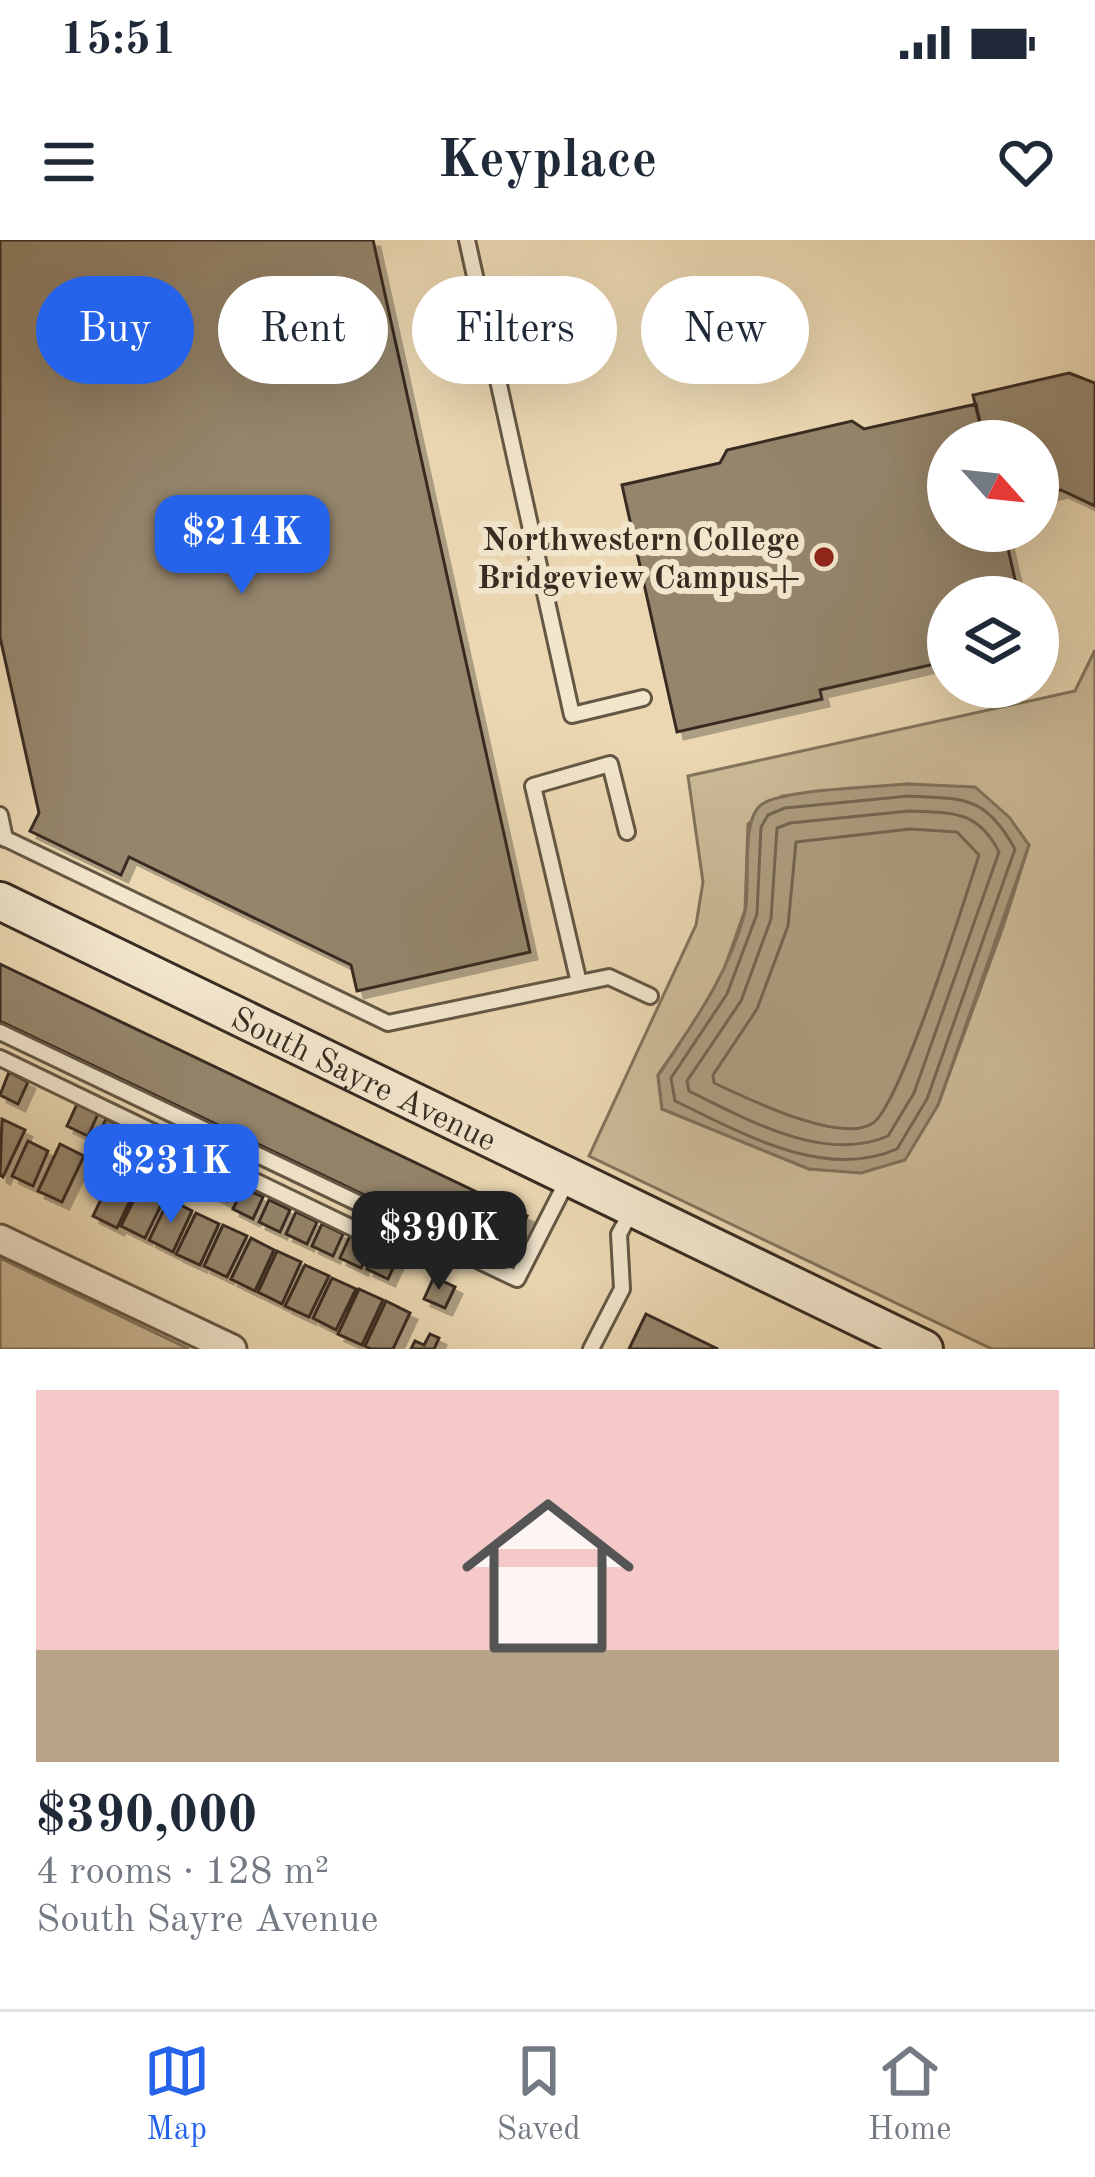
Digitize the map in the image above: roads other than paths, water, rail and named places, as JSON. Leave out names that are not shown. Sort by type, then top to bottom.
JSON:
[{"type":"street","name":"South Sayre Avenue","points":[[0,901],[924,1349]]},
{"type":"street","points":[[0,1239],[232,1349]]},
{"type":"lane","points":[[467,240],[572,715],[643,698]]},
{"type":"lane","points":[[579,983],[533,786],[610,764],[627,832]]},
{"type":"lane","points":[[0,815],[3,837],[388,1023],[609,977],[650,996]]},
{"type":"lane","points":[[0,1032],[517,1280],[570,1177]]},
{"type":"lane","points":[[0,1058],[394,1248]]},
{"type":"lane","points":[[591,1349],[622,1289],[619,1234],[633,1208]]},
{"type":"water","points":[[908,784],[975,787],[1009,817],[1029,845],[938,1105],[905,1160],[861,1173],[809,1169],[662,1109],[658,1076],[709,997],[738,935],[747,900],[750,825],[761,805],[788,795]]},
{"type":"place","name":"Northwestern College Bridgeview Campus+","points":[[824,557]]}]
